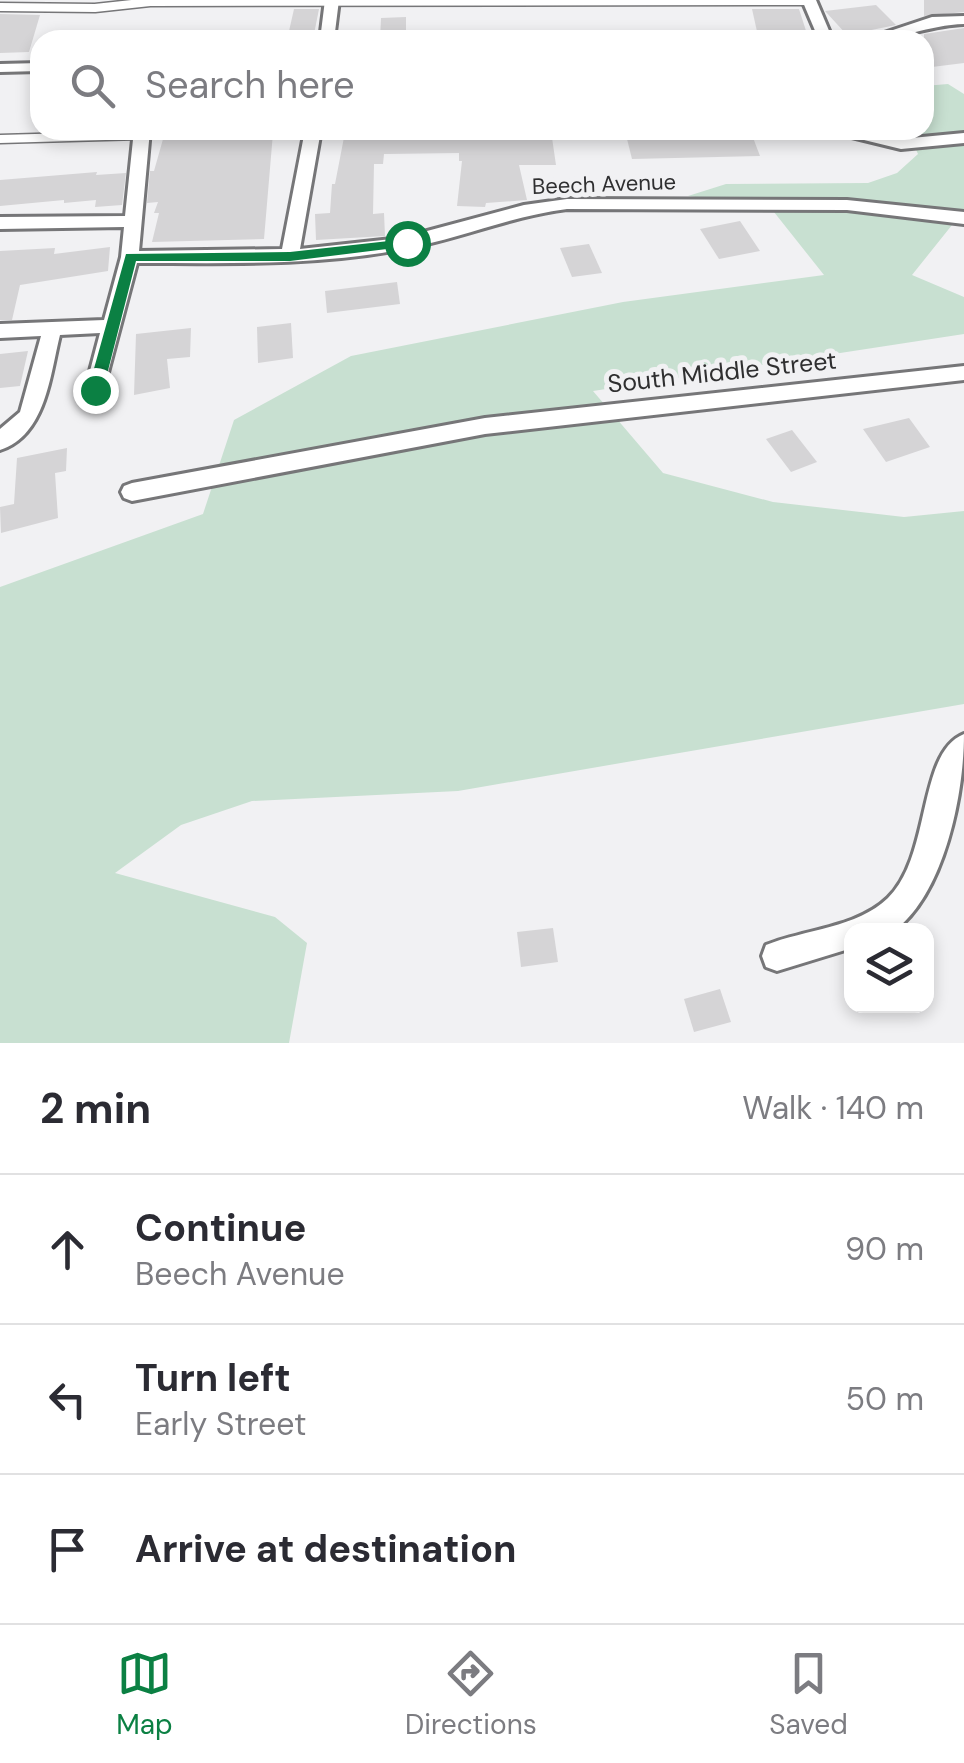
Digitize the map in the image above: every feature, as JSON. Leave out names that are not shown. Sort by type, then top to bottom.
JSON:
[{"type":"street","points":[[809,0],[822,30]]},
{"type":"street","points":[[328,30],[332,1]]},
{"type":"street","points":[[903,30],[932,21],[964,20]]},
{"type":"street","points":[[0,68],[30,67]]},
{"type":"street","points":[[881,140],[901,144],[964,138]]},
{"type":"street","points":[[95,390],[130,257],[141,140]]},
{"type":"street","points":[[290,256],[311,140]]},
{"type":"street","name":"Beech Avenue","points":[[130,257],[290,256],[407,243],[499,215],[567,204],[847,205],[964,218]]},
{"type":"street","points":[[0,223],[131,221]]},
{"type":"street","points":[[0,331],[113,326]]},
{"type":"street","points":[[2,441],[29,416],[52,331]]},
{"type":"street","name":"South Middle Street","points":[[132,492],[485,426],[964,373]]},
{"type":"street","points":[[874,923],[904,906],[918,887],[939,816],[946,771],[964,747]]},
{"type":"street","points":[[778,956],[844,936]]},
{"type":"lane","points":[[0,8],[332,1],[809,0]]},
{"type":"lane","points":[[0,138],[30,137]]},
{"type":"green space","points":[[948,84],[964,94],[964,210],[912,275],[964,297],[964,334],[593,391],[663,473],[773,502],[904,517],[964,511],[964,704],[458,791],[252,801],[181,825],[115,873],[275,917],[307,943],[289,1043],[0,1043],[0,587],[203,514],[234,420],[351,356],[623,302],[824,275],[770,207],[688,196],[726,184],[868,183],[897,173],[918,154],[912,140],[934,140],[934,85]]},
{"type":"building","points":[[924,0],[964,0],[964,12],[924,16]]},
{"type":"building","points":[[876,5],[896,25],[842,30],[825,11]]},
{"type":"building","points":[[294,9],[319,9],[315,30],[289,30]]},
{"type":"building","points":[[752,9],[799,9],[806,30],[757,30]]},
{"type":"building","points":[[0,14],[40,15],[36,30],[30,30],[29,52],[0,53]]},
{"type":"building","points":[[406,17],[406,30],[380,30],[381,18]]},
{"type":"building","points":[[964,28],[964,63],[934,67],[934,32]]},
{"type":"building","points":[[163,140],[272,140],[264,239],[152,242],[159,213],[154,213],[158,202],[147,203],[150,171],[154,171]]},
{"type":"building","points":[[343,140],[552,140],[556,165],[519,165],[527,200],[486,203],[485,207],[457,206],[462,161],[459,153],[384,154],[383,164],[374,164],[373,214],[384,213],[385,236],[316,240],[315,214],[330,213]]},
{"type":"building","points":[[627,140],[754,140],[760,156],[632,159]]},
{"type":"building","points":[[97,172],[96,175],[126,173],[122,205],[95,207],[96,200],[64,200],[0,206],[0,180]]},
{"type":"building","points":[[740,221],[760,251],[719,259],[700,229]]},
{"type":"building","points":[[589,244],[602,273],[572,277],[560,248]]},
{"type":"building","points":[[110,247],[108,271],[20,285],[12,320],[0,320],[0,251],[55,248],[54,254]]},
{"type":"building","points":[[397,282],[400,304],[327,313],[325,291]]},
{"type":"building","points":[[291,323],[293,358],[258,363],[257,327]]},
{"type":"building","points":[[191,328],[190,357],[167,359],[170,388],[134,395],[136,334]]},
{"type":"building","points":[[28,351],[20,386],[0,388],[0,354]]},
{"type":"building","points":[[909,418],[930,447],[886,462],[863,429]]},
{"type":"building","points":[[792,430],[817,462],[791,472],[766,439]]},
{"type":"building","points":[[67,448],[66,471],[55,473],[58,518],[1,533],[0,507],[14,504],[17,458]]},
{"type":"building","points":[[553,928],[558,962],[521,967],[517,932]]},
{"type":"building","points":[[720,989],[731,1022],[694,1032],[684,999]]},
{"type":"route","points":[[95,390],[130,257],[290,256],[407,243]]}]
